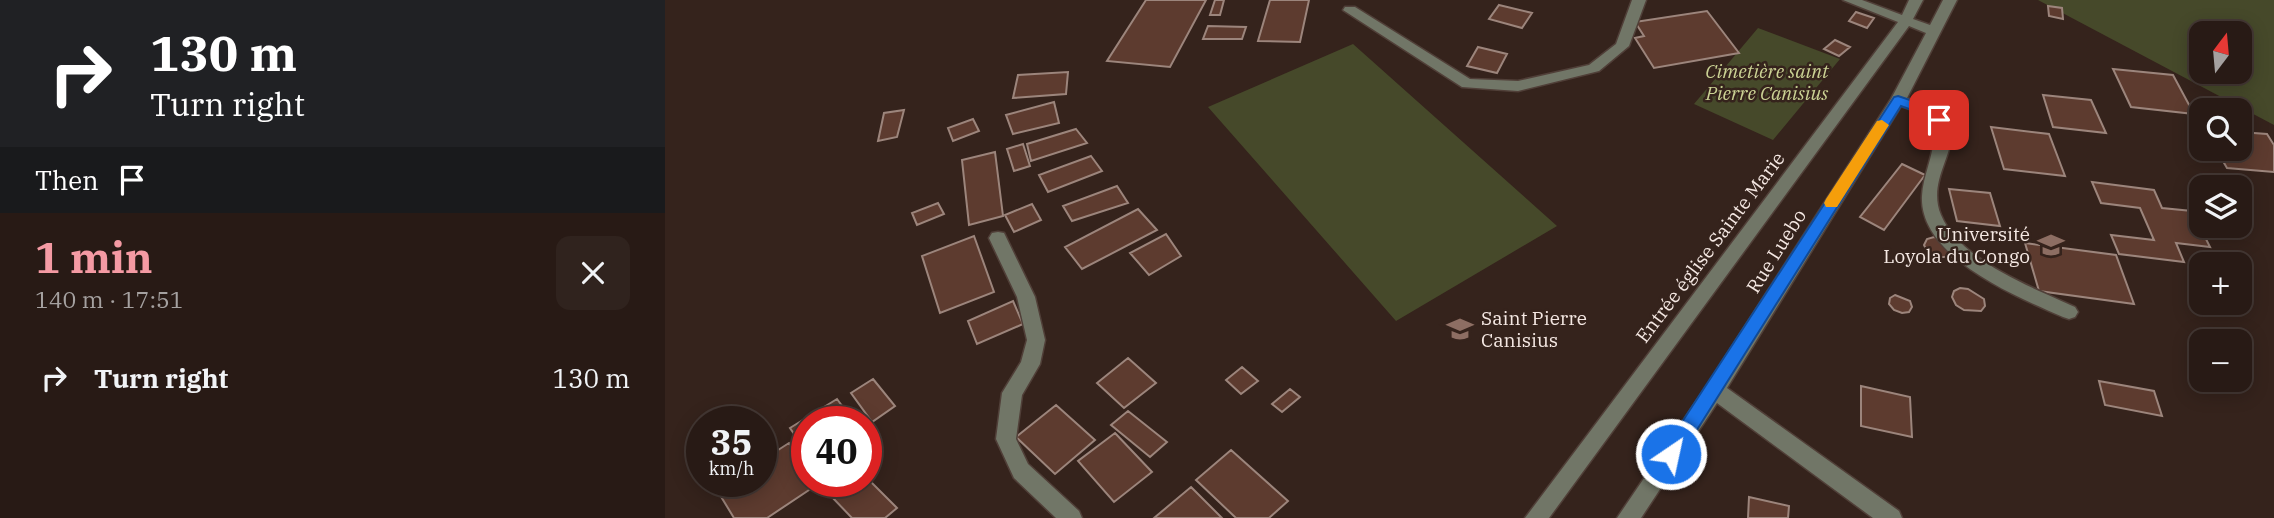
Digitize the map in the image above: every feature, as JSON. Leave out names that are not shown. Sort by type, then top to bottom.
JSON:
[{"type":"street","points":[[1350,10],[1467,84],[1518,86],[1594,68],[1622,46],[1639,0]]},
{"type":"street","points":[[1850,0],[1934,31]]},
{"type":"street","name":"Entrée église Sainte Marie","points":[[1536,518],[1905,22],[1916,0]]},
{"type":"street","name":"Rue Luebo","points":[[1628,518],[1715,390],[1816,226],[1898,100],[1950,0]]},
{"type":"street","points":[[1898,100],[1930,112],[1939,120],[1943,137],[1927,201],[1934,220],[1994,278],[2069,312]]},
{"type":"street","points":[[998,238],[1026,298],[1036,340],[1030,365],[1013,393],[1006,439],[1021,471],[1071,518]]},
{"type":"street","points":[[1715,390],[1891,518]]},
{"type":"green space","points":[[2038,0],[2274,0],[2274,125],[2252,113],[2252,98],[2223,98],[2197,84],[2252,84],[2252,21],[2189,21],[2189,80]]},
{"type":"green space","name":"Cimetière saint Pierre Canisius","points":[[1758,28],[1840,59],[1773,140],[1694,104]]},
{"type":"green space","points":[[1353,44],[1557,226],[1396,321],[1208,107]]},
{"type":"building","points":[[1146,0],[1206,0],[1170,67],[1107,61]]},
{"type":"building","points":[[1215,0],[1224,0],[1220,15],[1210,15]]},
{"type":"building","points":[[1270,0],[1309,0],[1300,42],[1258,41]]},
{"type":"building","points":[[1499,5],[1532,13],[1522,28],[1489,19]]},
{"type":"building","points":[[2048,6],[2062,8],[2063,19],[2049,16]]},
{"type":"building","points":[[1707,11],[1739,53],[1654,68],[1635,38],[1644,36],[1635,22]]},
{"type":"building","points":[[1856,12],[1874,18],[1867,28],[1849,21]]},
{"type":"building","points":[[1208,26],[1246,27],[1242,39],[1203,39]]},
{"type":"building","points":[[1835,40],[1850,47],[1839,56],[1824,49]]},
{"type":"building","points":[[1478,47],[1507,54],[1497,73],[1467,66]]},
{"type":"building","points":[[2113,69],[2173,75],[2189,105],[2189,113],[2131,107]]},
{"type":"building","points":[[1068,72],[1066,94],[1013,98],[1018,75]]},
{"type":"building","points":[[2043,95],[2091,100],[2106,133],[2053,127]]},
{"type":"building","points":[[1054,102],[1059,123],[1013,134],[1006,115]]},
{"type":"building","points":[[904,110],[897,137],[878,141],[884,113]]},
{"type":"building","points":[[973,119],[979,131],[953,141],[948,128]]},
{"type":"building","points":[[1991,127],[2049,134],[2065,176],[2004,169]]},
{"type":"building","points":[[1076,129],[1087,143],[1031,161],[1027,144]]},
{"type":"building","points":[[2252,133],[2267,134],[2274,145],[2274,172],[2227,168],[2223,161],[2252,161]]},
{"type":"building","points":[[1023,144],[1030,166],[1014,171],[1007,149]]},
{"type":"building","points":[[995,152],[1003,216],[969,225],[962,160]]},
{"type":"building","points":[[1091,156],[1102,171],[1048,192],[1039,175]]},
{"type":"building","points":[[1902,164],[1925,175],[1884,230],[1860,217]]},
{"type":"building","points":[[2092,182],[2154,190],[2162,208],[2189,211],[2189,238],[2206,238],[2210,247],[2176,243],[2184,262],[2119,254],[2111,235],[2154,240],[2140,208],[2101,203]]},
{"type":"building","points":[[1117,186],[1128,203],[1072,221],[1063,206]]},
{"type":"building","points":[[1949,189],[1990,193],[2000,226],[1957,221]]},
{"type":"building","points":[[938,203],[944,214],[917,225],[912,213]]},
{"type":"building","points":[[1032,204],[1041,220],[1014,232],[1005,215]]},
{"type":"building","points":[[1138,209],[1157,230],[1082,269],[1065,247]]},
{"type":"building","points":[[1166,234],[1181,256],[1149,275],[1130,253]]},
{"type":"building","points":[[974,236],[994,292],[940,313],[922,256]]},
{"type":"building","points":[[1927,239],[1943,239],[1954,251],[1951,257],[1935,257],[1927,251],[1924,245]]},
{"type":"building","points":[[2025,243],[2116,255],[2134,304],[2039,291]]},
{"type":"building","points":[[1960,288],[1968,289],[1984,299],[1985,306],[1981,311],[1964,310],[1956,305],[1952,297],[1954,291]]},
{"type":"building","points":[[1895,295],[1910,301],[1912,307],[1909,312],[1894,310],[1889,304],[1890,298]]},
{"type":"building","points":[[1013,301],[1023,324],[977,344],[968,321]]},
{"type":"building","points":[[1128,358],[1156,383],[1124,408],[1097,383]]},
{"type":"building","points":[[1242,367],[1258,381],[1241,394],[1226,380]]},
{"type":"building","points":[[873,379],[895,406],[882,415],[882,406],[860,406],[851,393]]},
{"type":"building","points":[[2099,381],[2154,391],[2162,416],[2105,405]]},
{"type":"building","points":[[1861,386],[1910,397],[1912,437],[1861,426]]},
{"type":"building","points":[[1290,389],[1300,397],[1282,412],[1272,404]]},
{"type":"building","points":[[837,399],[842,406],[826,406]]},
{"type":"building","points":[[1056,405],[1095,440],[1055,474],[1016,437]]},
{"type":"building","points":[[1128,411],[1167,442],[1150,457],[1111,425]]},
{"type":"building","points":[[1115,433],[1152,472],[1114,502],[1078,461]]},
{"type":"building","points":[[789,443],[791,446],[791,497],[798,497],[767,518],[734,518],[721,497],[777,497],[777,451]]},
{"type":"building","points":[[1231,450],[1288,501],[1269,518],[1236,518],[1196,480]]},
{"type":"building","points":[[1191,487],[1222,518],[1154,518]]},
{"type":"building","points":[[882,493],[897,508],[885,518],[852,518],[832,497],[882,497]]},
{"type":"building","points":[[1749,497],[1789,506],[1788,518],[1748,518]]},
{"type":"slow traffic","points":[[1831,203],[1882,125]]},
{"type":"place","name":"Université Loyola du Congo","points":[[2051,245]]},
{"type":"place","name":"Saint Pierre Canisius","points":[[1460,329]]},
{"type":"route","points":[[1671,454],[1715,390],[1816,226],[1898,100],[1930,112],[1939,120]]}]
